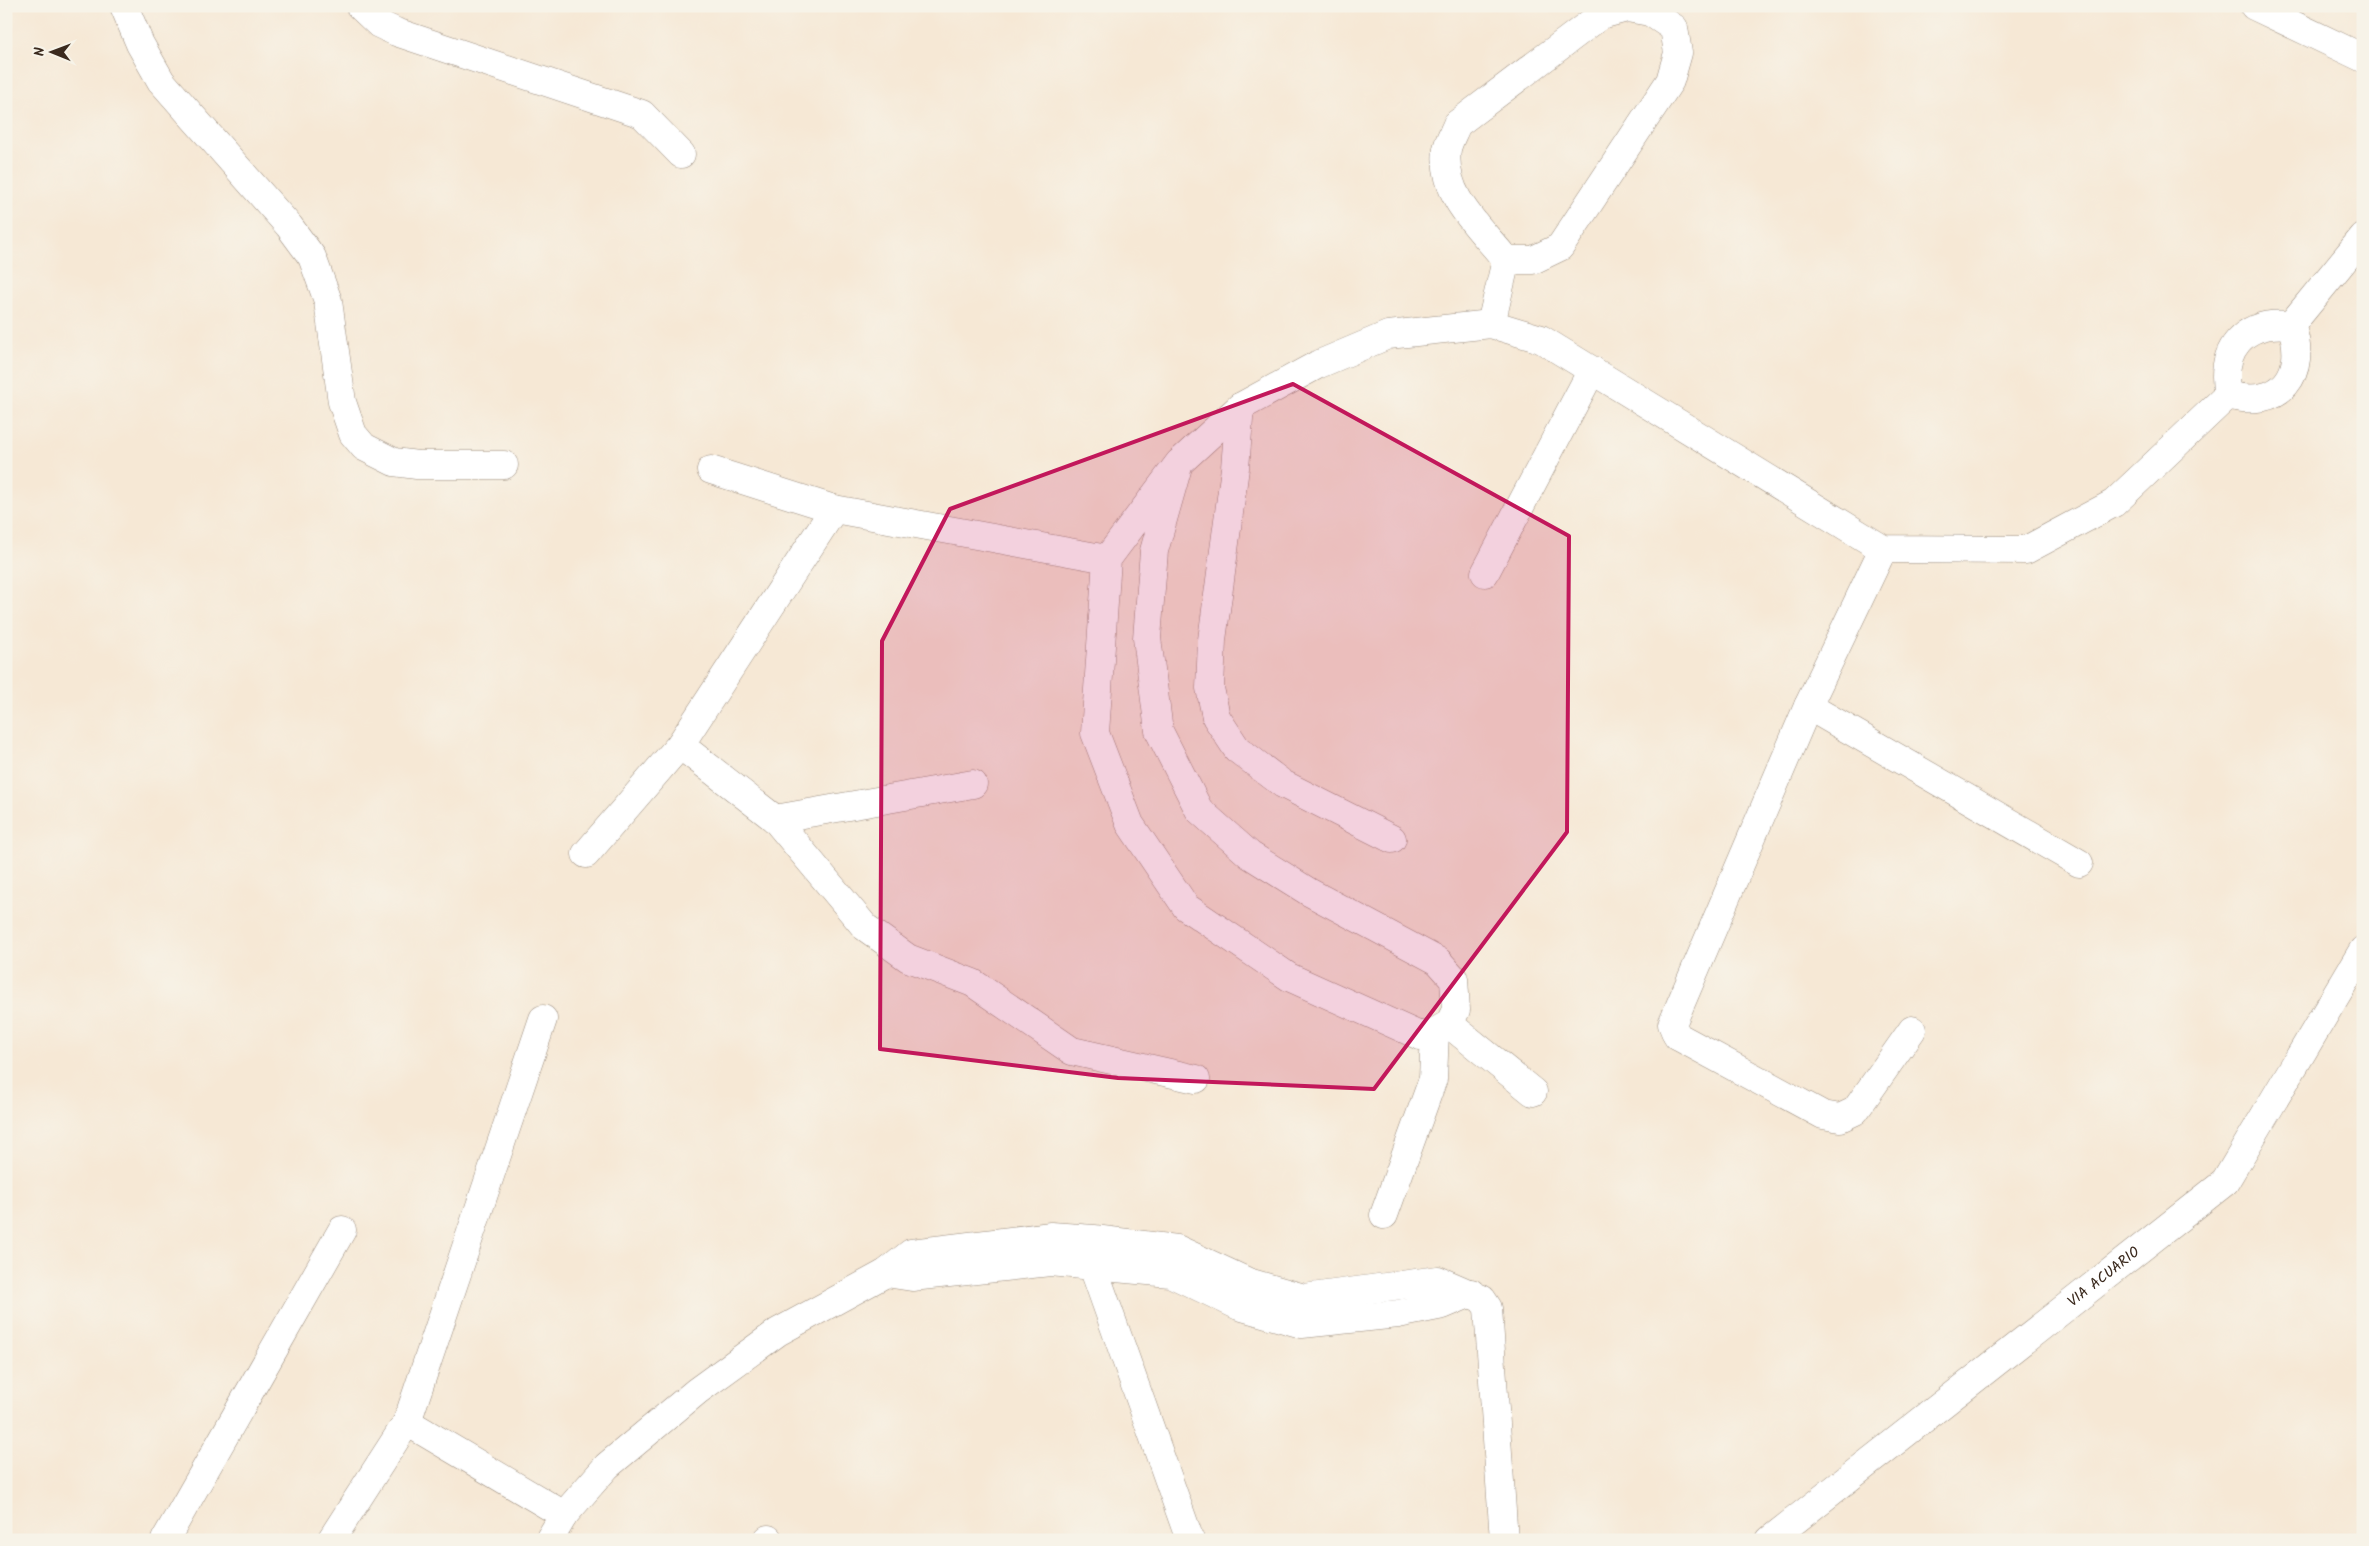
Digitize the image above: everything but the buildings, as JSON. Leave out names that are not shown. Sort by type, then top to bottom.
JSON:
[{"type":"street","points":[[124,6],[140,44],[161,81],[283,220],[312,257],[328,301],[342,402],[352,434],[364,447],[394,462],[417,466],[504,466]]},
{"type":"street","points":[[2254,6],[2363,58]]},
{"type":"street","points":[[1627,8],[1650,12],[1674,28],[1678,53],[1670,81],[1560,247],[1533,260],[1506,260],[1454,196],[1446,172],[1448,147],[1457,124],[1601,15],[1627,8]]},
{"type":"street","points":[[374,12],[396,32],[642,114],[681,154]]},
{"type":"street","points":[[2291,325],[2363,237]]},
{"type":"street","points":[[1491,324],[1506,260]]},
{"type":"street","points":[[2228,396],[2225,379],[2226,363],[2238,341],[2258,327],[2274,323],[2291,325]]},
{"type":"street","points":[[1442,1028],[1420,1036],[1289,977],[1186,907],[1130,824],[1095,733],[1107,559],[1180,462],[1240,406],[1317,365],[1388,335],[1491,324],[1541,339],[1883,549],[2026,550],[2114,503],[2228,396]]},
{"type":"street","points":[[2228,396],[2246,400],[2263,398],[2279,390],[2285,384],[2291,377],[2297,360],[2297,342],[2291,325]]},
{"type":"street","points":[[1485,573],[1592,370]]},
{"type":"street","points":[[1240,406],[1235,468],[1212,640],[1210,688],[1216,716],[1237,749],[1283,784],[1392,838]]},
{"type":"street","points":[[1180,462],[1154,551],[1147,638],[1159,731],[1199,810],[1250,855],[1309,892],[1438,961],[1454,979],[1456,1010],[1442,1028],[1433,1080],[1384,1215]]},
{"type":"street","points":[[711,470],[834,509],[1107,559]]},
{"type":"street","points":[[586,854],[680,745],[834,509]]},
{"type":"street","points":[[1883,549],[1808,706],[1672,1024],[1677,1036],[1823,1115],[1840,1118],[1855,1111],[1912,1030]]},
{"type":"street","points":[[1808,706],[2079,863]]},
{"type":"street","points":[[680,745],[775,820],[865,927],[908,958],[973,983],[1072,1051],[1196,1080]]},
{"type":"street","points":[[775,820],[973,784]]},
{"type":"street","name":"VIA ACUARIO","points":[[1770,1540],[2225,1182],[2363,950]]},
{"type":"street","points":[[331,1540],[406,1422],[543,1019]]},
{"type":"street","points":[[1442,1028],[1534,1092]]},
{"type":"street","points":[[165,1540],[342,1230]]},
{"type":"street","points":[[550,1540],[564,1515],[607,1466],[697,1391],[778,1332],[886,1273],[911,1254],[1051,1236],[1177,1249],[1248,1282],[1304,1298],[1438,1280],[1482,1299],[1488,1308],[1504,1540]]},
{"type":"street","points":[[886,1273],[912,1276],[1050,1262],[1092,1264],[1170,1274],[1239,1306],[1302,1324],[1398,1314],[1444,1305],[1471,1293]]},
{"type":"street","points":[[1092,1264],[1190,1540]]},
{"type":"street","points":[[406,1422],[564,1515]]},
{"type":"highlighted area","points":[[1293,384],[1569,536],[1567,832],[1374,1089],[1118,1078],[880,1049],[882,641],[950,509]]}]
